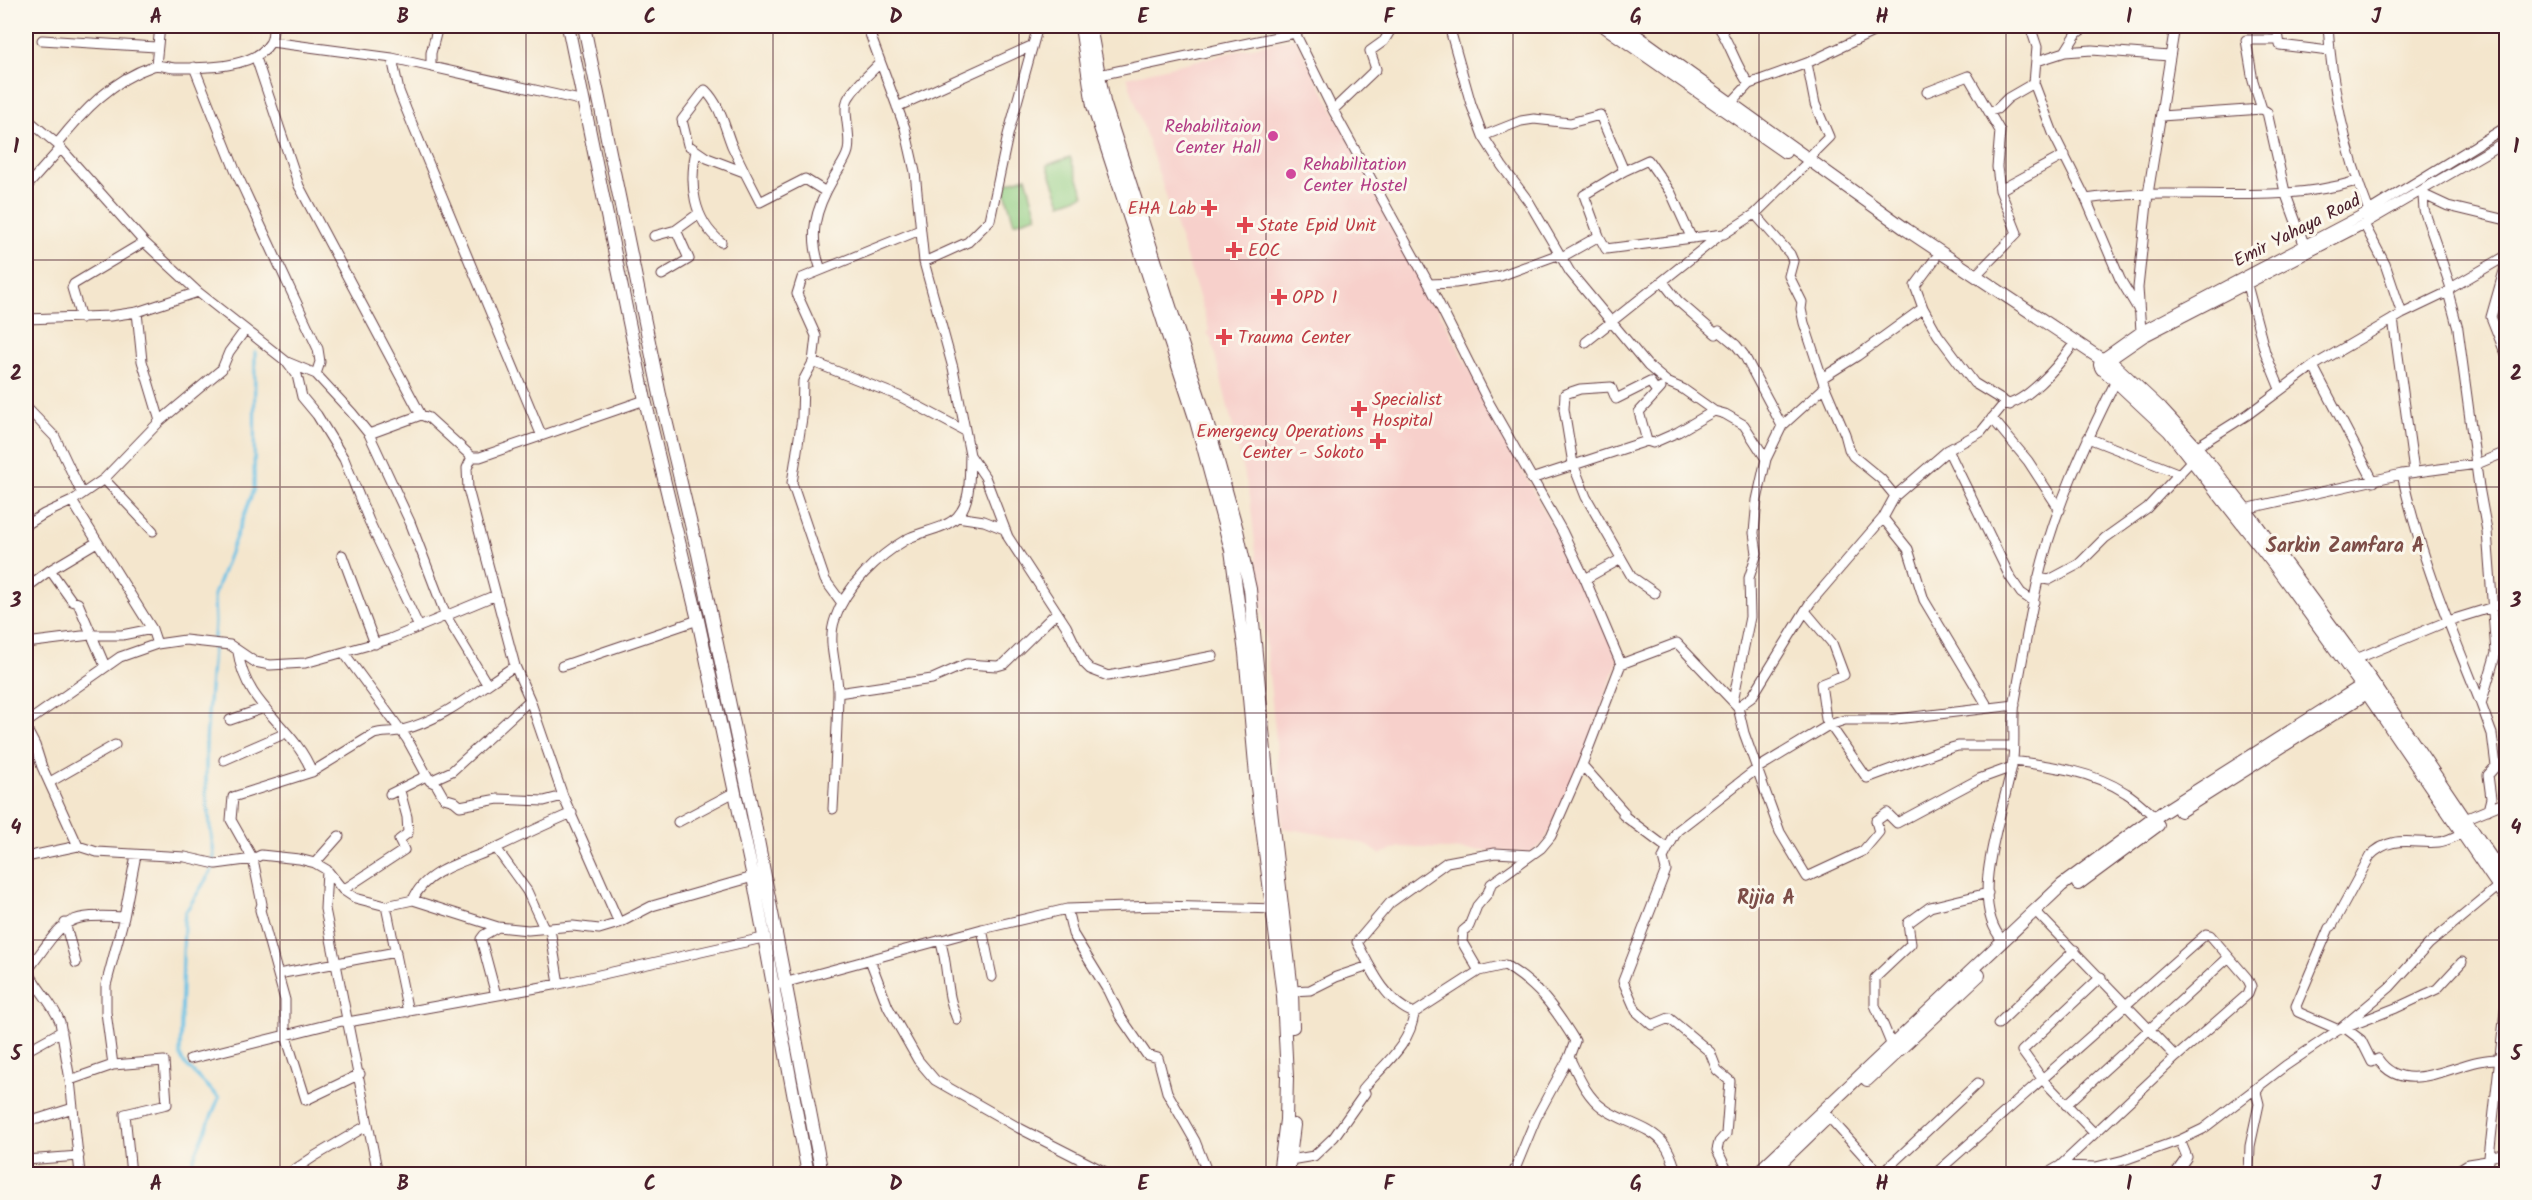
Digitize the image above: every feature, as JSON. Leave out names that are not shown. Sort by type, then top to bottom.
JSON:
[{"type":"main road","points":[[568,26],[645,400],[698,620],[753,877],[763,938],[779,985],[822,1174]]},
{"type":"main road","points":[[584,26],[660,395],[726,683],[779,985],[808,1174]]},
{"type":"main road","points":[[1081,26],[1094,106],[1196,421],[1229,539],[1245,653],[1257,787],[1292,991],[1295,1073],[1288,1174]]},
{"type":"main road","points":[[1090,26],[1104,102],[1179,330],[1237,530],[1250,589],[1279,909],[1287,1077],[1286,1120],[1279,1174]]},
{"type":"main road","points":[[1604,26],[2106,364],[2161,409],[2273,563],[2352,661],[2347,700]]},
{"type":"main road","points":[[1623,26],[1732,102],[1805,163],[1935,259],[2070,349],[2106,364],[2116,381],[2195,453],[2245,509],[2465,819],[2503,877],[2506,897]]},
{"type":"main road","points":[[1769,1174],[2067,892],[2154,828],[2369,686]]},
{"type":"main road","points":[[2369,686],[2381,712],[2462,834],[2503,877]]},
{"type":"main road","points":[[1756,1174],[2062,885],[2155,817],[2347,700],[2367,704],[2381,712]]},
{"type":"street","points":[[156,65],[156,47],[160,26]]},
{"type":"street","points":[[26,186],[95,101],[112,87],[156,65],[172,68],[223,66],[256,58],[271,42],[273,26]]},
{"type":"street","points":[[431,66],[431,53],[438,26]]},
{"type":"street","points":[[867,26],[905,128],[915,172],[924,262],[953,368],[970,455],[969,489],[965,503],[957,517]]},
{"type":"street","points":[[924,262],[968,242],[990,220],[1008,135],[1038,26]]},
{"type":"street","points":[[1333,110],[1376,69],[1370,51],[1384,40],[1393,26]]},
{"type":"street","points":[[1449,26],[1471,104],[1483,136],[1529,202],[1559,256],[1648,366],[1667,382],[1714,411],[1725,414],[1744,425],[1766,459]]},
{"type":"street","points":[[1718,26],[1730,43],[1732,57],[1749,84]]},
{"type":"street","points":[[1732,102],[1749,84],[1807,63],[1886,26]]},
{"type":"street","points":[[2030,26],[2037,47],[2034,83],[2053,132],[2086,199],[2120,279],[2138,309]]},
{"type":"street","points":[[2065,52],[2077,33],[2087,26]]},
{"type":"street","points":[[2141,331],[2138,309],[2148,194],[2175,26]]},
{"type":"street","points":[[2277,26],[2280,45],[2329,51]]},
{"type":"street","points":[[2328,26],[2336,107],[2357,181],[2369,211]]},
{"type":"street","points":[[1099,75],[1294,29],[1333,110],[1429,284],[1488,401],[1558,523],[1585,579],[1621,664],[1551,837],[1546,844],[1491,884],[1488,893],[1477,906],[1469,926],[1463,931],[1462,942],[1479,970]]},
{"type":"street","points":[[42,40],[156,47]]},
{"type":"street","points":[[2262,109],[2253,81],[2246,40],[2279,40]]},
{"type":"street","points":[[271,42],[392,58],[584,101]]},
{"type":"street","points":[[897,107],[1032,46]]},
{"type":"street","points":[[2037,61],[2065,52],[2127,51],[2169,56]]},
{"type":"street","points":[[256,58],[299,186],[421,415]]},
{"type":"street","points":[[392,58],[399,91],[406,109],[541,434]]},
{"type":"street","points":[[821,270],[813,241],[813,232],[826,192],[848,154],[850,138],[846,110],[848,98],[880,63]]},
{"type":"street","points":[[1586,342],[1719,236],[1755,214],[1829,137],[1815,104],[1807,63]]},
{"type":"street","points":[[194,67],[235,171],[318,349],[320,362],[316,375]]},
{"type":"street","points":[[1927,92],[1968,76],[2000,131],[1997,167],[2000,190],[2017,233],[1975,276]]},
{"type":"street","points":[[1990,111],[1997,109],[2008,98],[2034,83]]},
{"type":"street","points":[[744,172],[707,158],[688,145],[682,120],[705,90],[720,111],[744,172],[760,202],[805,179],[826,192]]},
{"type":"street","points":[[2161,116],[2262,109],[2267,112],[2285,192],[2304,244]]},
{"type":"street","points":[[1483,136],[1521,121],[1534,119],[1570,123],[1600,115],[1624,171]]},
{"type":"street","points":[[26,118],[59,146],[144,242],[198,292],[287,362],[316,375],[333,391],[369,434],[410,522],[446,616],[487,684]]},
{"type":"street","name":"Emir Yahaya Road","points":[[2106,364],[2141,331],[2369,211],[2506,127]]},
{"type":"street","name":"Emir Yahaya Road","points":[[2106,364],[2144,337],[2421,194],[2506,141]]},
{"type":"street","points":[[696,151],[693,164],[698,214],[709,233],[721,242]]},
{"type":"street","points":[[2000,190],[2065,155]]},
{"type":"street","points":[[1691,237],[1671,193],[1648,160],[1624,171],[1584,195],[1606,249],[1691,237],[1719,236]]},
{"type":"street","points":[[2086,199],[2148,194],[2285,192],[2357,181]]},
{"type":"street","points":[[2421,194],[2448,206],[2506,220]]},
{"type":"street","points":[[2421,194],[2450,290],[2458,329],[2487,531],[2496,653],[2481,704]]},
{"type":"street","points":[[654,236],[676,230],[698,214]]},
{"type":"street","points":[[1755,214],[1790,254],[1793,261],[1789,276],[1802,302],[1800,309],[1823,382],[1853,456],[1881,479],[1895,496]]},
{"type":"street","points":[[2364,224],[2385,264],[2402,314]]},
{"type":"street","points":[[662,275],[689,259],[676,230]]},
{"type":"street","points":[[842,603],[825,580],[792,483],[802,418],[803,381],[813,362],[816,336],[797,294],[802,278],[920,230]]},
{"type":"street","points":[[1429,284],[1455,284],[1500,276],[1559,256],[1599,236]]},
{"type":"street","points":[[81,318],[72,288],[74,284],[144,242]]},
{"type":"street","points":[[2038,578],[2049,580],[2079,564],[2105,538],[2147,508],[2181,474],[2195,453],[2313,366],[2402,314],[2450,290],[2506,256]]},
{"type":"street","points":[[1935,259],[1915,286],[1923,308],[1938,335],[1974,383],[2010,405]]},
{"type":"street","points":[[2506,264],[2491,317],[2506,355]]},
{"type":"street","points":[[1663,282],[1678,301],[1716,334],[1719,331],[1736,345],[1782,426]]},
{"type":"street","points":[[2247,285],[2265,352],[2280,389]]},
{"type":"street","points":[[26,320],[81,318],[137,312],[198,292]]},
{"type":"street","points":[[1923,308],[1823,382],[1782,426],[1766,459],[1757,500],[1754,533],[1757,553],[1749,578],[1750,616],[1736,704],[1744,733],[1780,832],[1807,877],[1863,851],[1879,832],[1876,821],[1887,813],[1897,823],[1979,779],[2013,764],[2061,767],[2097,779],[2126,793],[2155,817]]},
{"type":"street","points":[[137,312],[142,361],[160,421]]},
{"type":"street","points":[[2393,319],[2414,472]]},
{"type":"street","points":[[26,525],[72,501],[105,479],[160,421],[222,369],[229,352],[245,330]]},
{"type":"street","points":[[1736,704],[1752,697],[1805,611],[1830,577],[1883,518],[1895,496],[1948,450],[1976,435],[2003,405],[2010,405],[2053,371],[2070,349]]},
{"type":"street","points":[[287,362],[297,375],[302,396],[317,414],[344,459],[369,521],[419,627]]},
{"type":"street","points":[[813,362],[899,396],[965,431]]},
{"type":"street","points":[[2313,366],[2374,482]]},
{"type":"street","points":[[2003,941],[1994,932],[1992,924],[1988,892],[1991,852],[2013,764],[2015,705],[2038,578],[2060,510],[2088,438],[2116,381]]},
{"type":"street","points":[[1654,593],[1632,577],[1586,497],[1573,464],[1564,409],[1565,394],[1580,389],[1611,387],[1616,399],[1650,382],[1656,392]]},
{"type":"street","points":[[1647,441],[1639,412],[1651,402],[1656,392],[1667,382]]},
{"type":"street","points":[[369,434],[421,415],[429,418],[472,457],[487,456],[541,434],[645,400]]},
{"type":"street","points":[[26,407],[55,437],[82,494]]},
{"type":"street","points":[[1532,479],[1647,441],[1653,443],[1678,432],[1714,411]]},
{"type":"street","points":[[1992,418],[2028,461],[2060,510]]},
{"type":"street","points":[[2088,438],[2181,474]]},
{"type":"street","points":[[1948,450],[2010,577],[2021,593],[2034,603]]},
{"type":"street","points":[[2245,509],[2402,474],[2477,464],[2506,452]]},
{"type":"street","points":[[970,455],[985,477],[1004,529],[1066,626],[1083,663],[1099,674],[1108,676],[1213,656]]},
{"type":"street","points":[[472,457],[467,468],[468,489],[515,666],[530,700],[563,796],[619,923]]},
{"type":"street","points":[[2402,474],[2411,517],[2492,734],[2496,766],[2488,775],[2490,798],[2488,810]]},
{"type":"street","points":[[105,479],[153,531]]},
{"type":"street","points":[[72,501],[152,629],[158,644]]},
{"type":"street","points":[[833,809],[838,693],[832,646],[834,620],[842,603],[856,582],[885,555],[908,539],[957,517],[984,521],[1004,529]]},
{"type":"street","points":[[1883,518],[1908,549],[1924,600],[1988,707]]},
{"type":"street","points":[[26,588],[97,542]]},
{"type":"street","points":[[342,555],[375,644]]},
{"type":"street","points":[[1585,579],[1621,559]]},
{"type":"street","points":[[51,570],[72,601],[78,603],[105,666]]},
{"type":"street","points":[[26,723],[120,657],[172,640],[230,645],[255,662],[286,665],[319,661],[375,644],[496,595]]},
{"type":"street","points":[[2352,661],[2448,621],[2506,603]]},
{"type":"street","points":[[1805,611],[1832,643],[1844,675],[1821,684],[1826,719],[1867,778],[1958,746],[2012,746]]},
{"type":"street","points":[[838,693],[932,679],[966,664],[997,666],[1004,664],[1057,612]]},
{"type":"street","points":[[562,666],[698,620]]},
{"type":"street","points":[[26,643],[90,635],[122,635],[152,629]]},
{"type":"street","points":[[1621,664],[1677,643],[1736,704]]},
{"type":"street","points":[[238,652],[246,682],[254,696],[302,751],[312,772]]},
{"type":"street","points":[[344,653],[407,739],[428,778],[436,784],[444,798],[460,806],[498,799],[544,801],[563,796]]},
{"type":"street","points":[[360,1074],[306,1100],[285,1033],[285,1000],[260,910],[262,904],[253,858],[231,820],[234,797],[312,772],[374,734],[400,731],[444,712],[515,666]]},
{"type":"street","points":[[390,794],[452,771],[530,700]]},
{"type":"street","points":[[1729,1174],[1718,1150],[1719,1142],[1726,1134],[1730,1081],[1717,1070],[1710,1052],[1669,1018],[1652,1025],[1636,1011],[1623,981],[1666,870],[1663,858],[1677,831],[1758,768],[1829,725],[1845,720],[1888,720],[2015,705]]},
{"type":"street","points":[[230,720],[264,708]]},
{"type":"street","points":[[26,729],[78,846]]},
{"type":"street","points":[[224,760],[286,733]]},
{"type":"street","points":[[50,782],[115,745]]},
{"type":"street","points":[[1582,765],[1624,812],[1623,815],[1667,848]]},
{"type":"street","points":[[343,890],[404,850],[399,840],[408,833],[400,791]]},
{"type":"street","points":[[678,822],[729,795]]},
{"type":"street","points":[[2465,819],[2506,802]]},
{"type":"street","points":[[413,900],[417,890],[423,884],[444,870],[572,813]]},
{"type":"street","points":[[2462,834],[2442,841],[2403,841],[2382,847],[2370,856],[2348,899],[2329,928],[2296,1006],[2298,1012],[2342,1029],[2361,1040],[2372,1062],[2378,1059],[2389,1073],[2399,1077],[2422,1078],[2478,1060],[2500,1059]]},
{"type":"street","points":[[315,863],[339,836]]},
{"type":"street","points":[[26,857],[78,846],[96,852],[185,857],[212,863],[269,855],[315,863],[327,870],[343,890],[355,898],[386,906],[413,900],[498,927],[517,930],[573,926],[598,929],[619,923],[652,906],[753,877]]},
{"type":"street","points":[[496,848],[527,891],[547,929],[559,984]]},
{"type":"street","points":[[1414,1013],[1405,1010],[1395,1002],[1369,966],[1357,942],[1362,935],[1390,903],[1447,862],[1495,853],[1531,855]]},
{"type":"street","points":[[113,1065],[106,1012],[106,985],[124,917],[136,855]]},
{"type":"street","points":[[327,870],[325,909],[360,1074],[378,1174]]},
{"type":"street","points":[[2060,1166],[2097,1171],[2181,1140],[2203,1129],[2264,1082],[2342,1029],[2391,987],[2429,945],[2503,877]]},
{"type":"street","points":[[1892,1046],[1875,1005],[1875,978],[1911,944],[1908,923],[1930,907],[1988,892]]},
{"type":"street","points":[[386,906],[408,1012]]},
{"type":"street","points":[[779,985],[982,928],[1067,909],[1158,906],[1279,909]]},
{"type":"street","points":[[1067,909],[1073,934],[1108,991],[1120,1016],[1148,1055],[1158,1058],[1167,1092],[1195,1142],[1208,1174]]},
{"type":"street","points":[[80,1174],[70,1080],[62,1031],[57,1013],[27,973],[64,923],[92,915],[124,917]]},
{"type":"street","points":[[2040,916],[2176,1057]]},
{"type":"street","points":[[64,923],[76,963]]},
{"type":"street","points":[[496,995],[481,939],[484,934],[498,927]]},
{"type":"street","points":[[982,928],[992,977]]},
{"type":"street","points":[[1935,1174],[2128,1006],[2206,934],[2210,935],[2247,978],[2251,986],[2248,994],[2176,1057],[2060,1166],[2046,1174]]},
{"type":"street","points":[[190,1059],[285,1033],[559,984],[763,938]]},
{"type":"street","points":[[940,940],[946,961],[945,976],[950,1004],[957,1019]]},
{"type":"street","points":[[1998,1024],[2075,950]]},
{"type":"street","points":[[278,974],[396,952]]},
{"type":"street","points":[[2066,1105],[2229,957]]},
{"type":"street","points":[[870,960],[888,1007],[918,1060],[935,1080],[1019,1128],[1109,1174]]},
{"type":"street","points":[[2342,1029],[2437,989],[2462,962]]},
{"type":"street","points":[[1290,1160],[1314,1156],[1334,1137],[1365,1093],[1362,1090],[1395,1055],[1412,1029],[1414,1013],[1479,970],[1505,965],[1526,978],[1546,997],[1575,1041],[1569,1057],[1536,1118],[1512,1174]]},
{"type":"street","points":[[1292,991],[1310,990],[1336,977],[1369,966]]},
{"type":"street","points":[[2094,1133],[2043,1080],[2024,1057],[2022,1051],[2101,977]]},
{"type":"street","points":[[2485,1174],[2506,1002]]},
{"type":"street","points":[[26,1051],[62,1031]]},
{"type":"street","points":[[1569,1057],[1584,1087],[1595,1102],[1664,1143],[1677,1174]]},
{"type":"street","points":[[70,1080],[113,1065],[164,1061],[167,1104],[125,1114],[131,1174]]},
{"type":"street","points":[[2249,1174],[2250,1146],[2259,1104],[2256,1092],[2264,1082]]},
{"type":"street","points":[[1829,1117],[1880,1174],[1978,1083]]},
{"type":"street","points":[[26,1120],[38,1119],[73,1108]]},
{"type":"street","points":[[288,1174],[368,1125]]},
{"type":"street","points":[[2175,1174],[2187,1157],[2181,1140]]},
{"type":"street","points":[[2452,1174],[2468,1164],[2506,1153]]},
{"type":"street","points":[[26,1160],[79,1156]]},
{"type":"shaded area","name":"Specialist Hospital","points":[[1295,37],[1620,655],[1586,750],[1544,843],[1529,853],[1400,847],[1380,854],[1365,844],[1282,828],[1275,730],[1250,497],[1211,338],[1206,332],[1209,331],[1207,321],[1127,77]]},
{"type":"green space","points":[[1070,157],[1084,195],[1061,203],[1047,165]]},
{"type":"green space","points":[[1026,177],[1037,216],[1014,223],[1003,184]]},
{"type":"waterway","points":[[187,1174],[219,1098],[183,1062],[180,1054],[184,922],[185,913],[212,870],[214,855],[206,795],[206,741],[215,623],[214,595],[254,489],[255,352]]},
{"type":"place","name":"Rehabilitaion Center Hall","points":[[1273,136]]},
{"type":"place","name":"Rehabilitation Center Hostel","points":[[1291,174]]},
{"type":"place","name":"EHA Lab","points":[[1209,208]]},
{"type":"place","name":"State Epid Unit","points":[[1245,225]]},
{"type":"place","name":"EOC","points":[[1234,250]]},
{"type":"place","name":"OPD 1","points":[[1279,297]]},
{"type":"place","name":"Trauma Center","points":[[1224,337]]},
{"type":"place","name":"Specialist Hospital","points":[[1359,409]]},
{"type":"place","name":"Emergency Operations Center - Sokoto","points":[[1378,441]]},
{"type":"district","name":"Sarkin Zamfara A","points":[[2345,545]]},
{"type":"district","name":"Rijia A","points":[[1766,897]]}]
